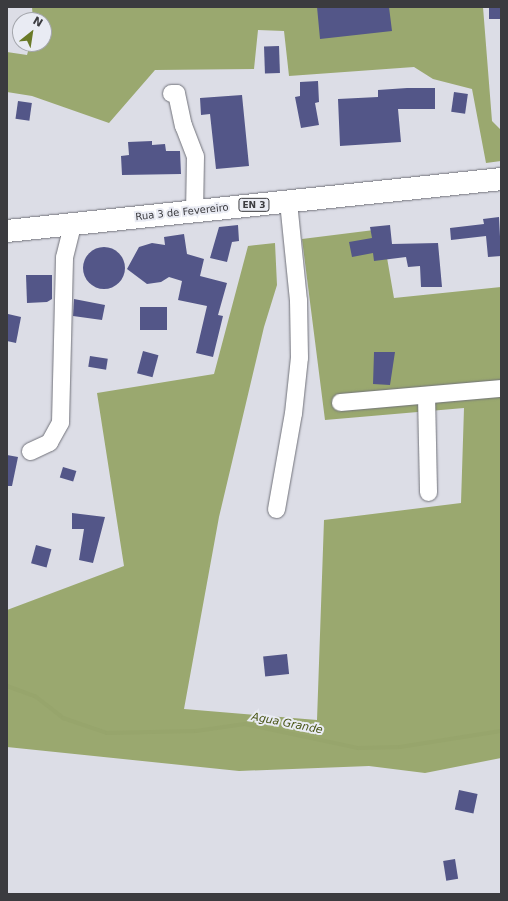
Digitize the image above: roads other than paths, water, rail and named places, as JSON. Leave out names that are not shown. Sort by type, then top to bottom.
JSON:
[{"type":"main road","name":"Rua 3 de Fevereiro","points":[[7,232],[501,179]]},
{"type":"street","points":[[171,93],[176,93],[183,125],[195,156],[194,211]]},
{"type":"street","points":[[276,509],[293,413],[298,357],[298,300],[288,201]]},
{"type":"street","points":[[30,451],[50,442],[60,422],[64,257],[72,224]]},
{"type":"street","points":[[340,402],[501,388]]},
{"type":"street","points":[[426,395],[428,492]]},
{"type":"waterway","name":"Agua Grande","points":[[7,686],[35,696],[63,718],[107,733],[196,731],[245,724],[358,748],[400,747],[501,731]]}]
